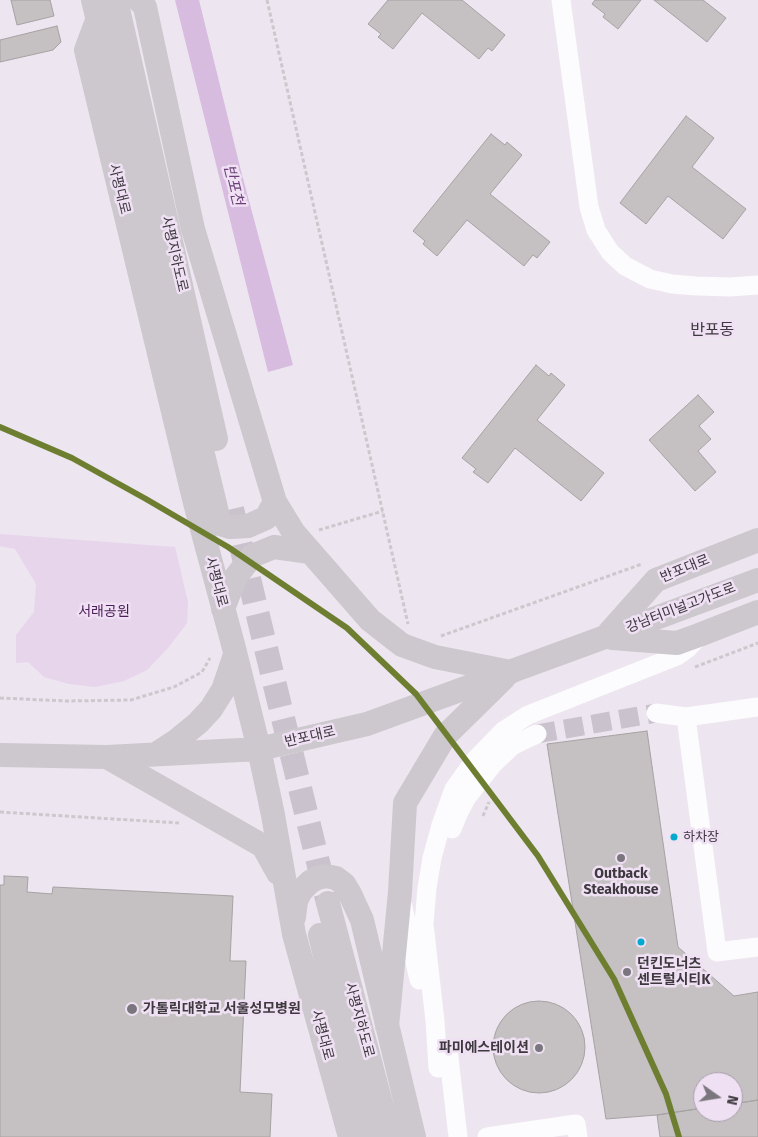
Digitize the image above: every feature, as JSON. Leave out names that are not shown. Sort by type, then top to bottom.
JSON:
[{"type":"main road","name":"사평지하도로","points":[[95,9],[224,511],[116,0]]},
{"type":"main road","points":[[138,0],[145,7],[193,230],[275,502],[294,533],[313,541],[370,620],[402,645],[435,657],[511,672]]},
{"type":"main road","name":"사평대로","points":[[95,9],[86,50],[195,503],[223,609],[224,653],[259,749],[294,934],[350,1137]]},
{"type":"main road","points":[[195,503],[210,520],[230,527],[248,526],[266,518],[275,502]]},
{"type":"main road","name":"반포대로","points":[[605,637],[656,580],[758,540]]},
{"type":"main road","points":[[223,609],[234,578],[252,556],[274,547],[313,541]]},
{"type":"main road","name":"강남터미널고가도로","points":[[605,637],[758,580]]},
{"type":"main road","name":"반포대로","points":[[0,755],[107,757],[259,749],[367,724],[605,637],[677,642],[758,612]]},
{"type":"main road","points":[[155,754],[176,741],[198,723],[211,709],[223,690],[224,653]]},
{"type":"main road","points":[[387,1026],[400,892],[405,803],[445,736],[511,672]]},
{"type":"main road","points":[[107,757],[264,846],[286,888]]},
{"type":"main road","points":[[294,934],[295,907],[298,896],[304,887],[317,878],[326,876],[341,881],[360,914],[414,1137]]},
{"type":"main road","name":"사평지하도로","points":[[369,1137],[321,904],[390,1137]]},
{"type":"lane","points":[[561,0],[589,207],[596,230],[610,252],[626,266],[657,281],[696,286],[730,287],[758,285]]},
{"type":"lane","points":[[564,22],[566,0]]},
{"type":"lane","points":[[438,1068],[435,1021],[424,924],[432,858],[440,825],[454,789],[474,761],[503,731],[528,714],[677,656],[688,648],[699,635]]},
{"type":"lane","points":[[656,713],[686,717],[758,707]]},
{"type":"lane","points":[[686,717],[717,952],[758,948]]},
{"type":"lane","points":[[458,1137],[436,927],[440,873],[450,834],[467,797],[493,764],[512,746],[537,734]]},
{"type":"lane","points":[[400,892],[438,1068],[454,1103]]},
{"type":"lane","points":[[487,1137],[576,1124],[578,1137]]},
{"type":"path","points":[[267,0],[409,628]]},
{"type":"path","points":[[313,541],[383,511]]},
{"type":"path","points":[[435,638],[647,562]]},
{"type":"path","points":[[693,668],[758,644]]},
{"type":"path","points":[[0,698],[67,701],[131,700],[174,688],[202,672],[224,653]]},
{"type":"path","points":[[483,816],[489,800]]},
{"type":"path","points":[[0,812],[186,823]]},
{"type":"green space","name":"서래공원","points":[[0,534],[175,547],[188,602],[187,623],[168,648],[147,670],[124,681],[95,687],[69,684],[44,677],[28,662],[16,663],[16,635],[34,612],[36,584],[15,549],[0,546]]},
{"type":"water","name":"반포천","points":[[175,0],[199,0],[241,171],[293,365],[268,372]]},
{"type":"building","points":[[11,0],[50,0],[54,16],[17,25]]},
{"type":"building","points":[[388,0],[462,0],[505,35],[492,51],[488,48],[479,59],[422,13],[393,49],[378,37],[381,34],[368,24]]},
{"type":"building","points":[[595,0],[641,0],[618,29],[603,17],[605,14],[592,4]]},
{"type":"building","points":[[654,0],[703,0],[726,18],[707,42]]},
{"type":"building","points":[[57,26],[61,42],[53,50],[0,62],[0,40]]},
{"type":"building","points":[[686,116],[714,138],[692,167],[746,209],[723,239],[668,196],[646,224],[620,203]]},
{"type":"building","points":[[491,134],[505,145],[507,142],[522,155],[490,194],[550,242],[537,258],[533,255],[524,266],[467,220],[437,256],[423,244],[425,241],[413,231]]},
{"type":"building","points":[[536,365],[549,376],[551,373],[565,385],[537,420],[604,473],[581,501],[515,448],[488,483],[473,472],[476,469],[462,458]]},
{"type":"building","points":[[698,395],[714,412],[699,426],[711,439],[698,451],[716,472],[695,491],[649,440]]},
{"type":"building","points":[[647,731],[678,947],[734,996],[758,992],[758,1100],[743,1102],[743,1072],[693,1072],[693,1110],[657,1115],[606,1119],[547,744]]},
{"type":"building","name":"가톨릭대학교 서울성모병원","points":[[4,876],[28,877],[27,892],[52,894],[53,887],[233,896],[230,961],[246,961],[240,1092],[272,1094],[270,1137],[0,1137],[0,885],[4,885]]},
{"type":"building","name":"파미에스테이션","points":[[539,1001],[557,1004],[572,1014],[582,1029],[585,1047],[582,1065],[572,1080],[557,1090],[539,1093],[521,1090],[506,1080],[496,1065],[493,1047],[496,1029],[506,1014],[521,1004]]},
{"type":"building","points":[[758,1100],[758,1137],[660,1137],[657,1115],[693,1110],[693,1122],[743,1122],[743,1102]]},
{"type":"tunnel","points":[[232,509],[328,903]]},
{"type":"tunnel","points":[[537,734],[656,713]]},
{"type":"transit line","points":[[0,427],[72,458],[228,547],[347,628],[416,694],[538,856],[614,979],[666,1094],[679,1137]]},
{"type":"place","name":"하차장","points":[[674,837]]},
{"type":"place","name":"Outback Steakhouse","points":[[621,858]]},
{"type":"place","name":"던킨도너츠 센트럴시티K","points":[[627,972]]},
{"type":"place","name":"가톨릭대학교 서울성모병원","points":[[132,1009]]},
{"type":"place","name":"파미에스테이션","points":[[539,1048]]},
{"type":"district","name":"반포동","points":[[712,331]]}]
